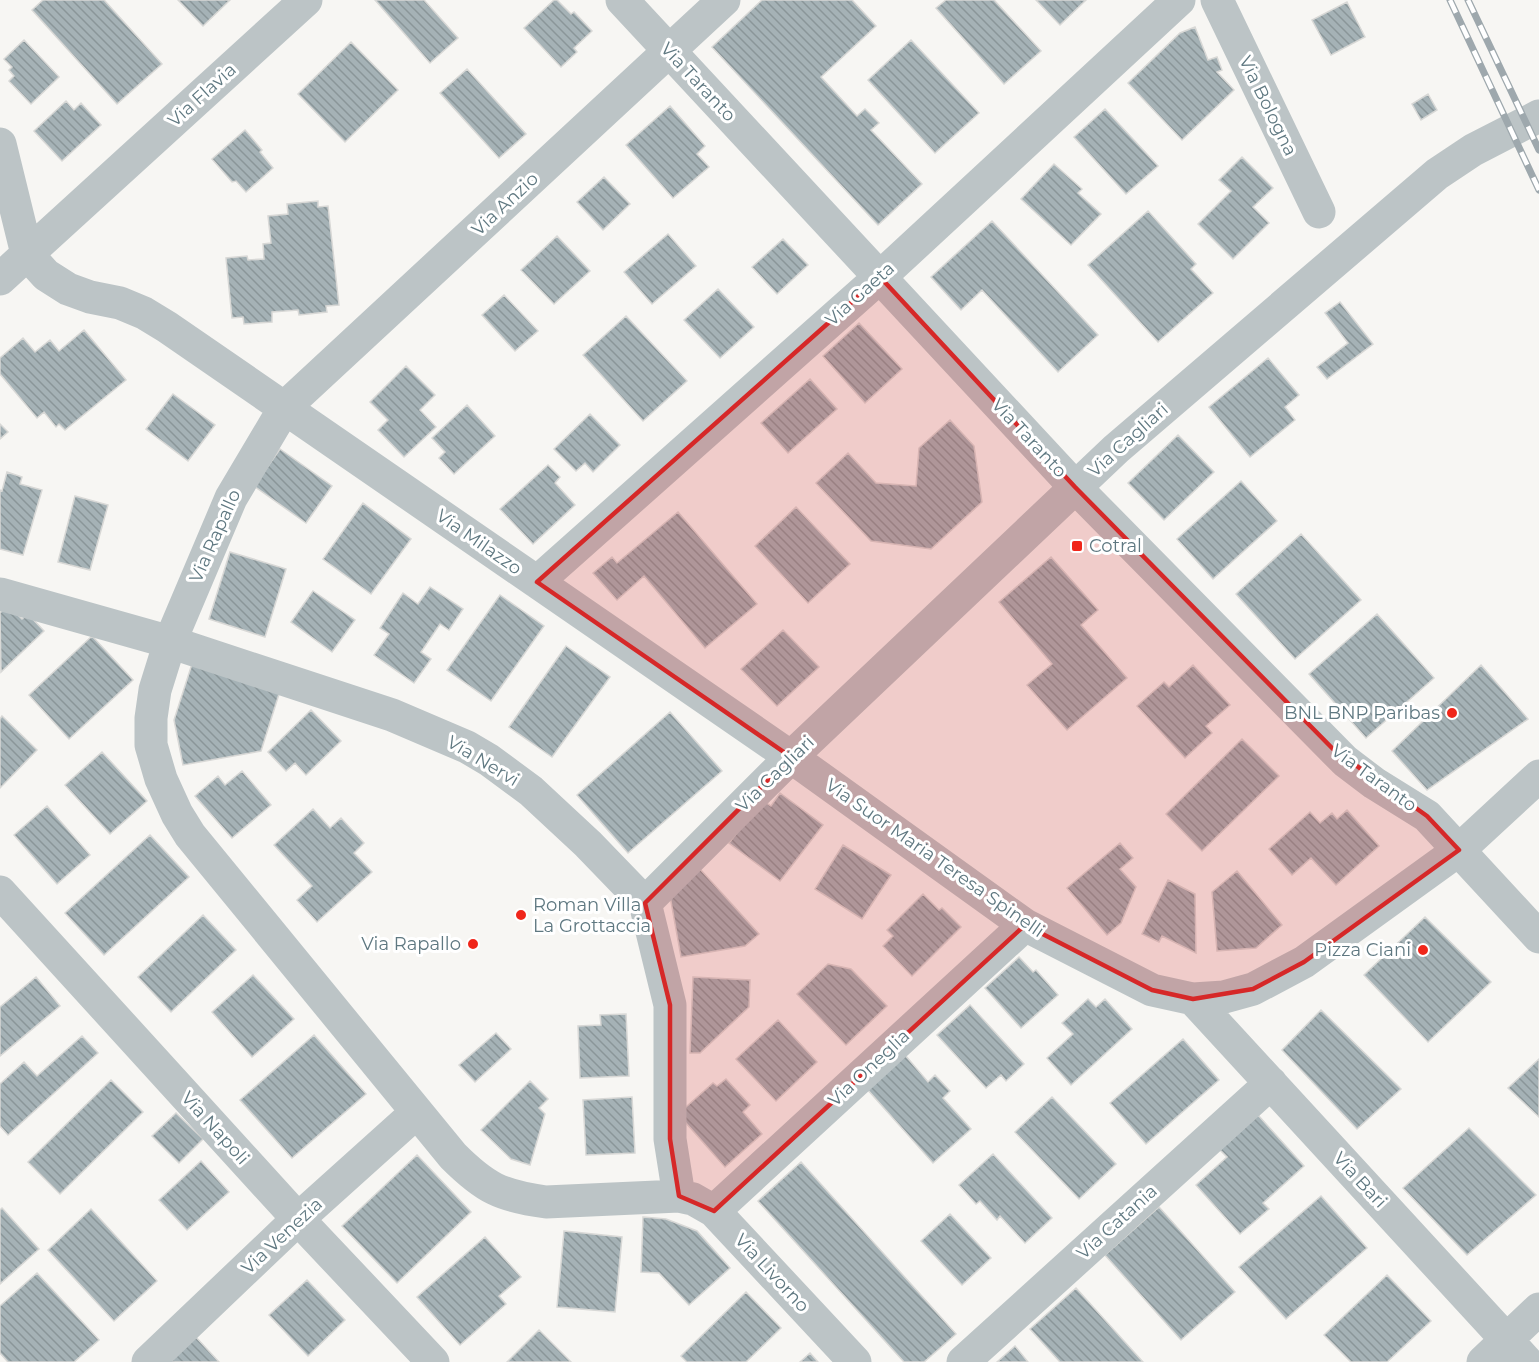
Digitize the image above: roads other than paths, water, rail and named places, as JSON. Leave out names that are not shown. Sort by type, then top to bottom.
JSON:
[{"type":"street","name":"Via Flavia","points":[[0,279],[306,0]]},
{"type":"street","name":"Via Taranto","points":[[622,0],[1075,487],[1332,749],[1374,783],[1427,816],[1539,937]]},
{"type":"street","name":"Via Anzio","points":[[285,407],[724,0]]},
{"type":"street","name":"Via Gaeta","points":[[537,582],[879,277],[1179,0]]},
{"type":"street","name":"Via Bologna","points":[[1217,0],[1319,212]]},
{"type":"street","name":"Via Cagliari","points":[[645,903],[791,757],[1075,487],[1336,258],[1437,174],[1473,150],[1539,117]]},
{"type":"street","points":[[0,144],[27,254]]},
{"type":"street","name":"Via Milazzo","points":[[27,254],[46,275],[68,289],[90,297],[120,303],[144,313],[167,327],[791,757]]},
{"type":"street","name":"Via Rapallo","points":[[285,407],[231,498],[170,642],[155,690],[151,745],[161,779],[177,814],[206,856],[460,1164],[478,1180],[497,1192],[546,1202],[679,1196]]},
{"type":"street","name":"Via Nervi","points":[[0,594],[170,642],[392,715],[467,747],[531,791],[588,844],[645,903]]},
{"type":"street","name":"Via Suor Maria Teresa Spinelli","points":[[791,757],[1025,925],[1136,983],[1159,992],[1193,999],[1224,997],[1253,989],[1304,962],[1459,850],[1539,776]]},
{"type":"street","name":"Via Napoli","points":[[0,892],[298,1219],[433,1362]]},
{"type":"street","points":[[645,903],[670,1005],[670,1139],[679,1196]]},
{"type":"street","name":"Via Oneglia","points":[[714,1211],[1025,925]]},
{"type":"street","name":"Via Bari","points":[[1193,999],[1517,1351]]},
{"type":"street","name":"Via Catania","points":[[963,1362],[1271,1083]]},
{"type":"street","name":"Via Venezia","points":[[148,1362],[298,1219],[417,1112]]},
{"type":"street","name":"Via Livorno","points":[[679,1196],[693,1199],[714,1211],[855,1362]]},
{"type":"street","points":[[1483,1362],[1517,1351],[1539,1309]]},
{"type":"railway","points":[[1450,0],[1539,190]]},
{"type":"railway","points":[[1468,0],[1539,150]]},
{"type":"place","name":"Cotral","points":[[1077,546]]},
{"type":"place","name":"BNL BNP Paribas","points":[[1452,713]]},
{"type":"place","name":"Roman Villa La Grottaccia","points":[[521,915]]},
{"type":"place","name":"Via Rapallo","points":[[473,944]]},
{"type":"place","name":"Pizza Ciani","points":[[1423,950]]}]
